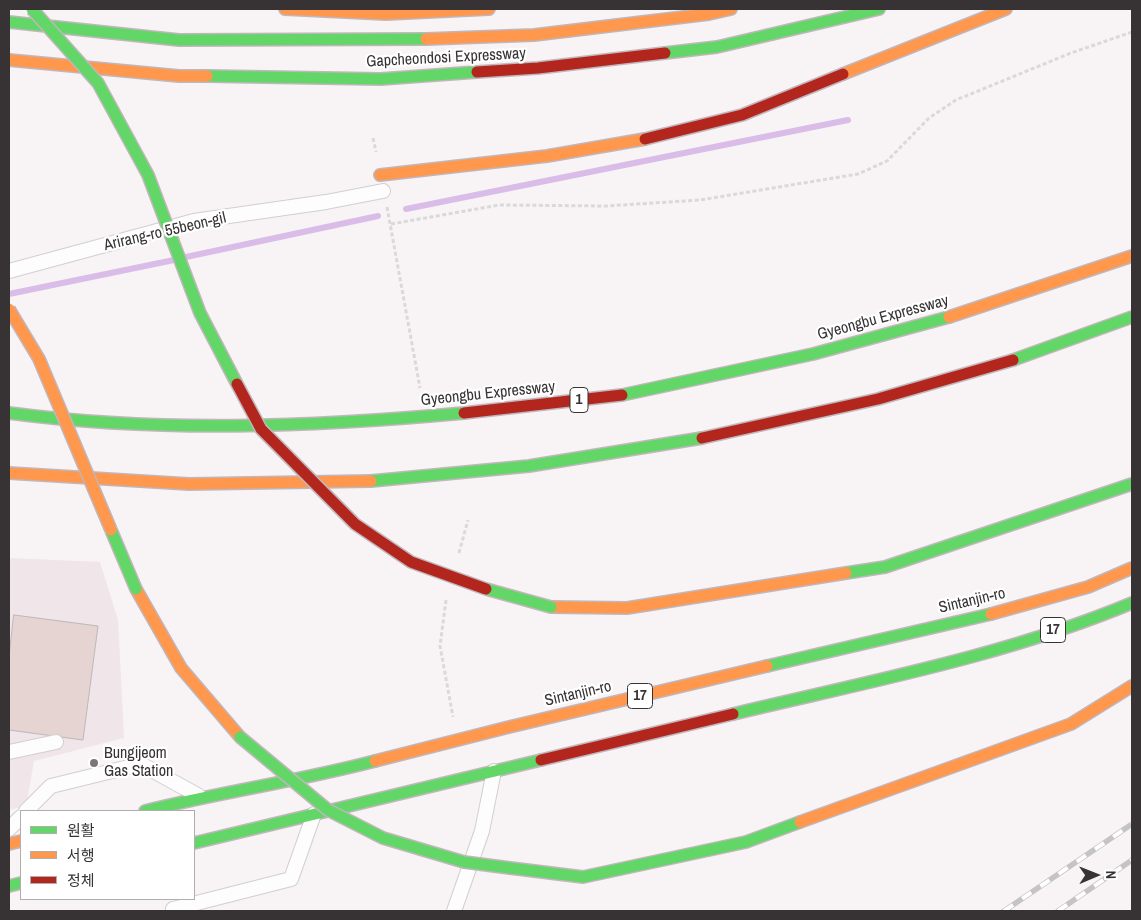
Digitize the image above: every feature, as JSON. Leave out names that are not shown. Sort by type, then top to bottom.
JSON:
[{"type":"main road","points":[[32,9],[98,83],[148,175],[200,313],[261,429],[355,524],[411,562],[485,589],[551,606],[627,608],[885,567],[1132,484]]},
{"type":"main road","points":[[285,9],[386,14],[489,9]]},
{"type":"main road","name":"Gapcheondosi Expressway","points":[[9,22],[179,40],[377,41],[534,36],[709,14],[731,9]]},
{"type":"main road","name":"Gapcheondosi Expressway","points":[[9,60],[179,76],[381,79],[538,68],[717,47],[879,9]]},
{"type":"main road","points":[[380,175],[548,156],[660,136],[742,115],[1006,9]]},
{"type":"main road","name":"Gyeongbu Expressway","points":[[9,413],[100,423],[224,427],[361,422],[615,396],[755,367],[924,326],[1060,283],[1132,256]]},
{"type":"main road","points":[[9,309],[39,359],[136,590],[181,668],[240,737],[328,810],[383,838],[464,862],[583,877],[746,842],[1070,724],[1132,686]]},
{"type":"main road","points":[[9,473],[139,482],[282,484],[390,479],[488,471],[591,457],[736,431],[889,397],[1010,361],[1132,317]]},
{"type":"main road","name":"Sintanjin-ro","points":[[149,810],[202,797],[330,773],[528,722],[1002,611],[1088,587],[1132,568]]},
{"type":"main road","name":"17","points":[[195,842],[918,670],[1042,634],[1132,603]]},
{"type":"lane","name":"Arirang-ro 55beon-gil","points":[[9,271],[194,221],[326,202],[383,191]]},
{"type":"lane","points":[[9,752],[56,742]]},
{"type":"lane","points":[[27,810],[51,786],[141,764],[202,797]]},
{"type":"lane","points":[[454,911],[482,831],[494,771]]},
{"type":"lane","points":[[173,906],[291,879],[314,814]]},
{"type":"lane","points":[[9,829],[20,817]]},
{"type":"path","points":[[392,224],[499,205],[606,206],[700,200],[858,174],[886,161],[928,118],[956,100],[1071,53],[1132,32]]},
{"type":"path","points":[[373,138],[380,175]]},
{"type":"path","points":[[383,191],[392,224],[420,388]]},
{"type":"path","points":[[457,558],[468,520]]},
{"type":"path","points":[[446,596],[440,646],[456,741]]},
{"type":"shaded area","points":[[9,558],[100,562],[118,620],[124,738],[34,761],[26,806],[9,810]]},
{"type":"building","points":[[14,615],[98,626],[83,740],[9,730],[9,657]]},
{"type":"waterway","points":[[406,209],[848,120]]},
{"type":"waterway","points":[[186,257],[378,216]]},
{"type":"waterway","points":[[9,294],[174,260]]},
{"type":"railway","points":[[1004,911],[1132,824]]},
{"type":"railway","points":[[1058,911],[1132,860]]},
{"type":"traffic: fast","points":[[32,9],[98,83],[148,175],[200,313],[237,384]]},
{"type":"traffic: fast","points":[[665,53],[717,47],[879,9]]},
{"type":"traffic: fast","points":[[9,22],[179,40],[426,39]]},
{"type":"traffic: fast","points":[[207,76],[381,79],[477,72]]},
{"type":"traffic: fast","points":[[622,395],[813,354],[949,317]]},
{"type":"traffic: fast","points":[[1013,360],[1132,317]]},
{"type":"traffic: fast","points":[[9,413],[123,423],[237,426],[350,422],[464,413]]},
{"type":"traffic: fast","points":[[371,481],[529,466],[702,438]]},
{"type":"traffic: fast","points":[[846,573],[885,567],[1132,484]]},
{"type":"traffic: fast","points":[[111,530],[136,589]]},
{"type":"traffic: fast","points":[[486,589],[551,607]]},
{"type":"traffic: fast","points":[[733,714],[884,679],[985,653],[1084,622],[1132,603]]},
{"type":"traffic: fast","points":[[767,666],[991,614]]},
{"type":"traffic: fast","points":[[240,737],[328,810],[383,838],[464,862],[510,868]]},
{"type":"traffic: fast","points":[[195,843],[541,760]]},
{"type":"traffic: fast","points":[[149,810],[318,775],[375,761]]},
{"type":"traffic: fast","points":[[510,868],[583,877],[746,842],[800,822]]},
{"type":"traffic: fast","points":[[9,886],[20,883]]},
{"type":"traffic: slow","points":[[285,9],[386,14],[489,9]]},
{"type":"traffic: slow","points":[[426,39],[534,35],[709,14],[731,9]]},
{"type":"traffic: slow","points":[[843,74],[1006,9]]},
{"type":"traffic: slow","points":[[9,60],[179,76],[207,76]]},
{"type":"traffic: slow","points":[[380,175],[547,156],[645,139]]},
{"type":"traffic: slow","points":[[949,317],[1132,256]]},
{"type":"traffic: slow","points":[[9,309],[39,359],[111,530]]},
{"type":"traffic: slow","points":[[9,473],[189,484],[371,481]]},
{"type":"traffic: slow","points":[[991,614],[1088,587],[1132,568]]},
{"type":"traffic: slow","points":[[551,607],[627,608],[846,573]]},
{"type":"traffic: slow","points":[[136,589],[181,668],[240,737]]},
{"type":"traffic: slow","points":[[375,761],[767,666]]},
{"type":"traffic: slow","points":[[800,822],[1071,724],[1132,686]]},
{"type":"traffic: slow","points":[[9,844],[20,841]]},
{"type":"traffic: jam","points":[[477,72],[538,68],[665,53]]},
{"type":"traffic: jam","points":[[645,139],[742,115],[843,74]]},
{"type":"traffic: jam","points":[[702,438],[878,399],[1013,360]]},
{"type":"traffic: jam","points":[[237,384],[261,429],[355,524],[411,562],[486,589]]},
{"type":"traffic: jam","points":[[464,413],[622,395]]},
{"type":"traffic: jam","points":[[541,760],[733,714]]},
{"type":"place","name":"Bungijeom Gas Station","points":[[94,763]]}]
